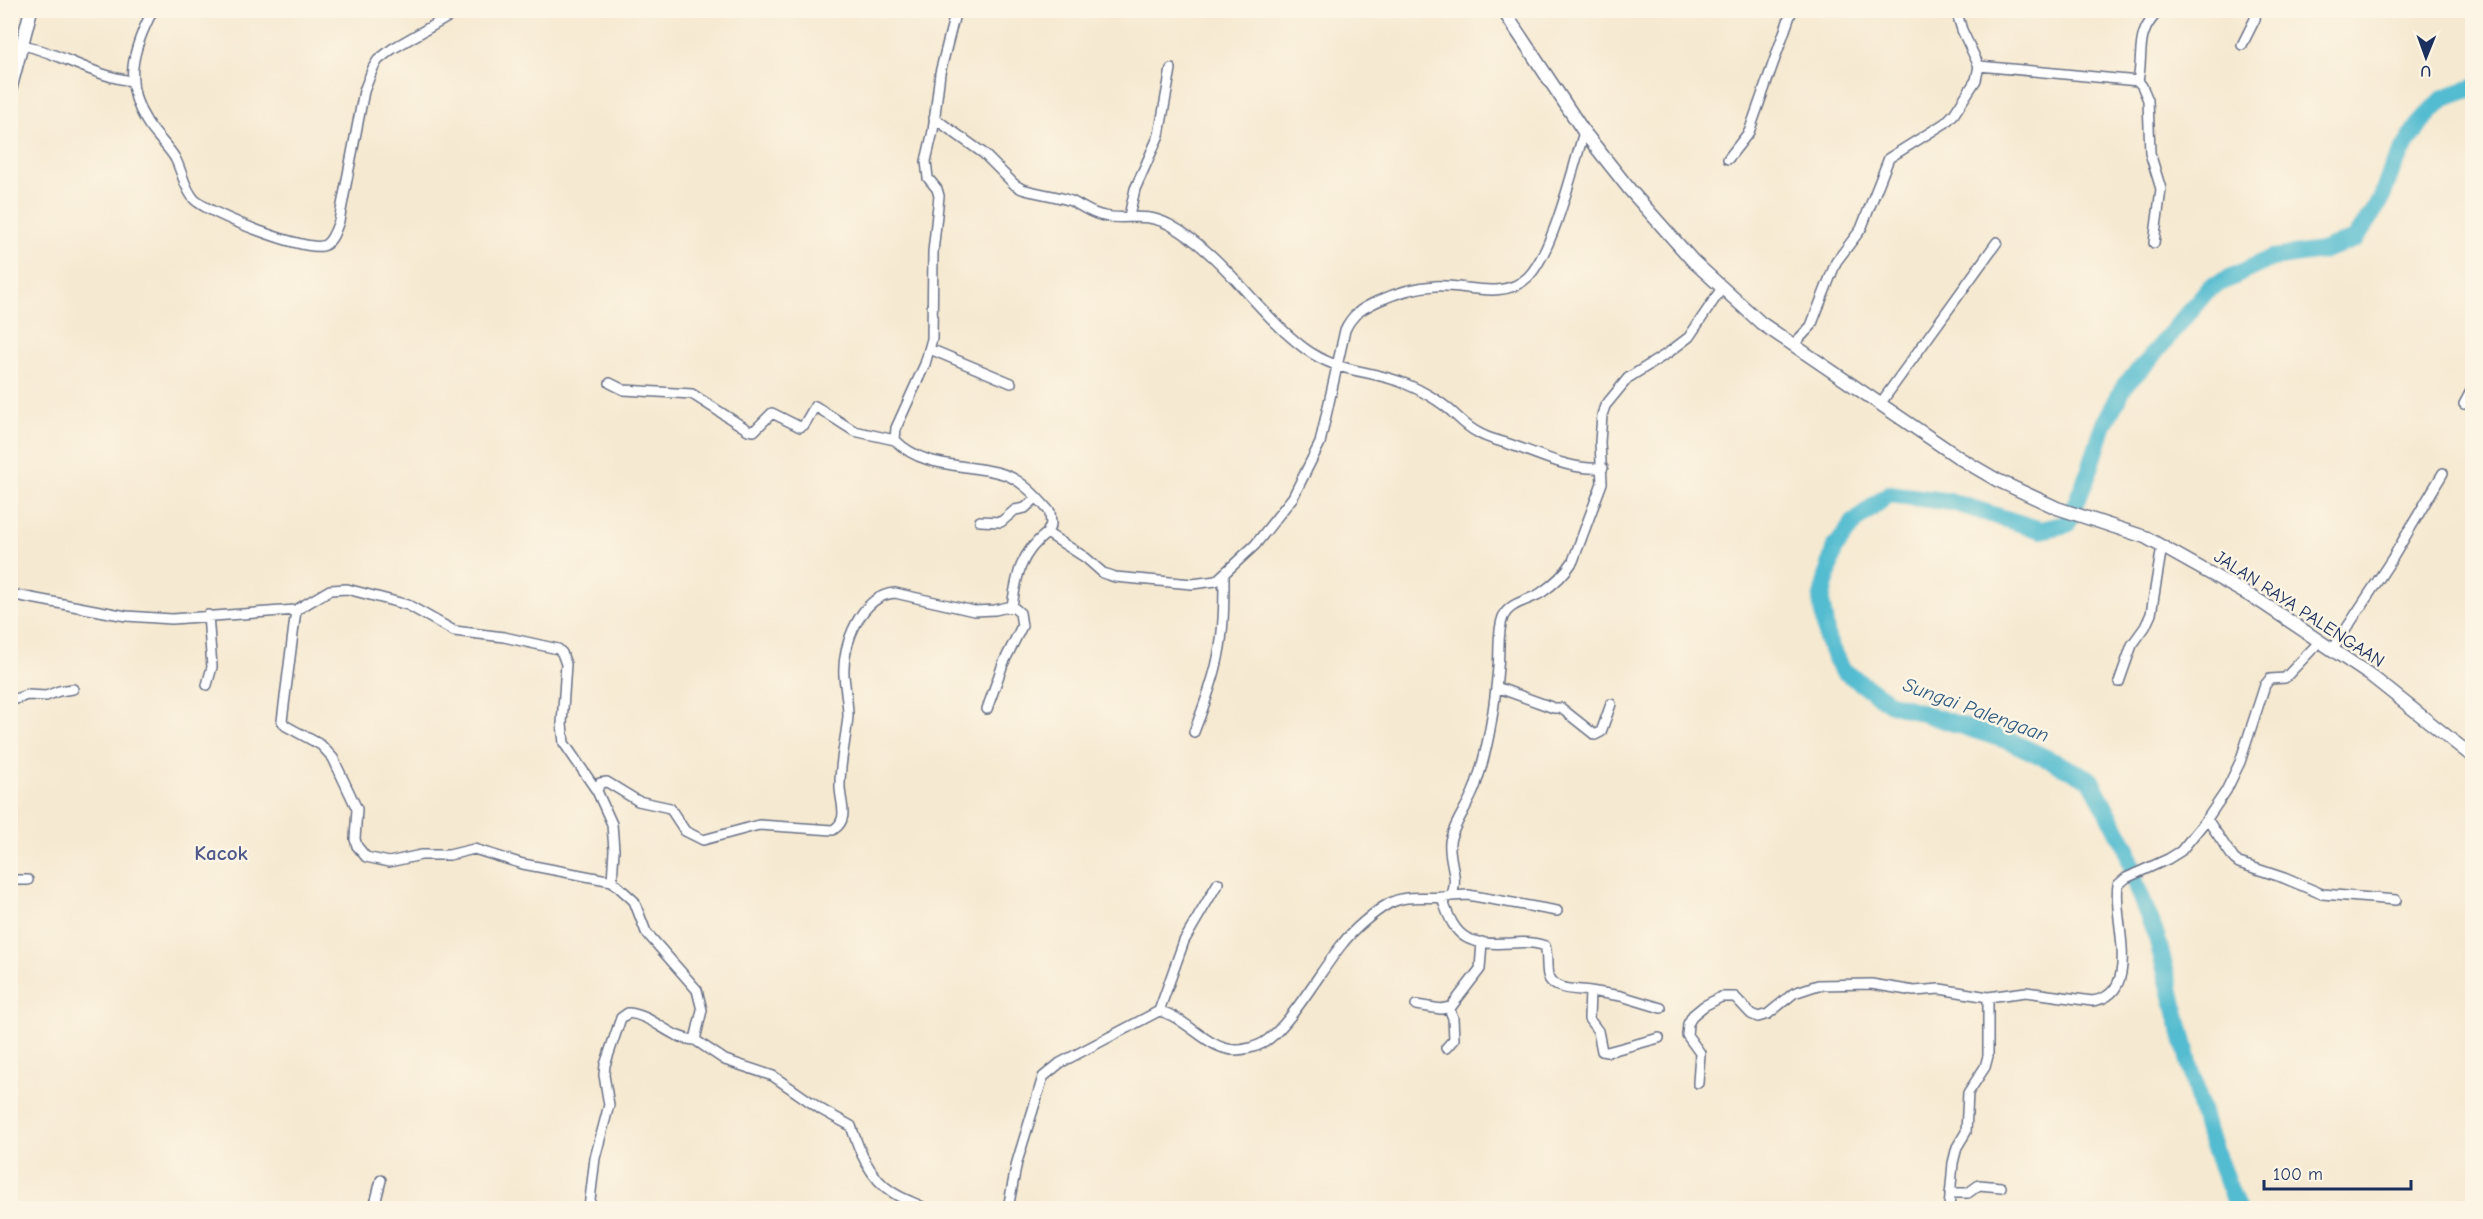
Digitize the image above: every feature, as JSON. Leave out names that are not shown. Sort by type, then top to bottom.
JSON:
[{"type":"street","points":[[10,90],[32,10]]},
{"type":"street","points":[[153,10],[138,39],[133,81],[143,116],[176,161],[194,200],[211,210],[280,238],[299,244],[325,245],[334,234],[341,211],[364,91],[373,68],[378,60],[392,49],[460,10]]},
{"type":"street","points":[[895,440],[898,423],[930,349],[933,252],[939,196],[926,173],[943,57],[956,10]]},
{"type":"street","name":"JALAN RAYA PALENGAAN","points":[[1503,10],[1584,132],[1660,225],[1754,318],[1997,480],[2057,508],[2122,529],[2162,546],[2251,597],[2320,641],[2404,701],[2472,756]]},
{"type":"street","points":[[1728,159],[1749,132],[1792,10]]},
{"type":"street","points":[[1793,345],[1807,332],[1815,319],[1836,262],[1862,230],[1882,171],[1889,158],[1935,130],[1954,114],[1976,80],[1979,66],[1962,30],[1956,10]]},
{"type":"street","points":[[2154,243],[2161,189],[2150,153],[2148,100],[2138,81],[2142,34],[2151,18],[2160,10]]},
{"type":"street","points":[[2242,45],[2255,19],[2256,10]]},
{"type":"street","points":[[23,45],[51,53],[108,76],[133,81]]},
{"type":"street","points":[[1979,66],[2138,81]]},
{"type":"street","points":[[1129,216],[1134,189],[1159,135],[1171,69]]},
{"type":"street","points":[[934,118],[983,153],[1015,185],[1022,189],[1071,201],[1104,216],[1150,218],[1169,225],[1202,245],[1291,338],[1306,350],[1336,367],[1388,378],[1414,387],[1443,405],[1485,437],[1588,469],[1603,468]]},
{"type":"street","points":[[1047,533],[1086,558],[1103,573],[1115,577],[1202,585],[1215,581],[1265,534],[1293,497],[1320,443],[1348,322],[1357,312],[1395,293],[1436,286],[1500,290],[1512,287],[1529,276],[1539,261],[1556,224],[1584,132]]},
{"type":"street","points":[[1880,404],[1997,242]]},
{"type":"street","points":[[1661,1008],[1622,996],[1560,987],[1552,983],[1548,976],[1546,950],[1543,945],[1482,942],[1467,938],[1457,931],[1449,918],[1447,897],[1455,888],[1450,842],[1452,832],[1468,806],[1477,783],[1496,687],[1504,614],[1514,605],[1541,593],[1566,572],[1573,561],[1599,495],[1603,468],[1600,441],[1602,415],[1610,397],[1628,378],[1689,337],[1722,288]]},
{"type":"street","points":[[930,349],[1011,383]]},
{"type":"street","points":[[610,383],[624,390],[692,394],[748,430],[754,431],[772,413],[800,427],[804,425],[815,406],[854,431],[895,440],[925,459],[950,466],[1004,474],[1013,478],[1051,515],[1051,524],[1047,533],[1032,546],[1023,560],[1012,606]]},
{"type":"street","points":[[2464,404],[2472,389]]},
{"type":"street","points":[[2333,650],[2392,559],[2443,473]]},
{"type":"street","points":[[980,521],[1001,522],[1015,510],[1025,508],[1036,498]]},
{"type":"street","points":[[2119,682],[2132,645],[2151,614],[2162,546]]},
{"type":"street","points":[[1194,732],[1219,655],[1224,574]]},
{"type":"street","points":[[10,594],[146,619],[172,619],[296,610],[330,590],[347,589],[396,600],[454,631],[489,635],[558,649],[566,664],[562,724],[564,743],[597,791],[614,831],[612,881]]},
{"type":"street","points":[[597,791],[600,783],[607,782],[638,801],[670,808],[685,831],[703,840],[759,825],[833,830],[844,815],[840,784],[848,713],[844,662],[849,639],[872,602],[885,595],[896,593],[974,611],[996,610],[1012,606]]},
{"type":"street","points":[[987,709],[1004,664],[1022,626],[1020,613],[1012,606]]},
{"type":"street","points":[[296,610],[282,721],[286,726],[321,745],[333,758],[357,809],[357,846],[366,857],[389,862],[429,854],[448,855],[474,849],[523,864],[612,881],[634,901],[646,932],[697,990],[702,1010],[695,1040]]},
{"type":"street","points":[[207,685],[212,667],[208,615]]},
{"type":"street","points":[[1698,1083],[1700,1053],[1688,1035],[1688,1024],[1697,1011],[1721,997],[1735,997],[1751,1014],[1758,1017],[1768,1014],[1794,993],[1818,985],[1872,984],[1914,991],[1940,989],[1988,997],[2026,992],[2092,1001],[2108,997],[2112,994],[2120,971],[2122,950],[2117,889],[2120,882],[2168,860],[2189,842],[2226,791],[2240,762],[2265,685],[2270,679],[2285,678],[2320,641]]},
{"type":"street","points":[[1496,687],[1554,708],[1561,708],[1595,735],[1600,732],[1611,704]]},
{"type":"street","points":[[10,701],[27,695],[46,696],[74,689]]},
{"type":"street","points":[[2207,819],[2239,863],[2322,894],[2396,900]]},
{"type":"street","points":[[10,880],[28,880]]},
{"type":"street","points":[[1008,1209],[1017,1162],[1043,1077],[1059,1063],[1159,1011],[1184,941],[1218,883]]},
{"type":"street","points":[[1159,1011],[1174,1016],[1227,1048],[1244,1050],[1263,1043],[1279,1029],[1344,941],[1375,914],[1398,900],[1411,897],[1468,895],[1557,911]]},
{"type":"street","points":[[1449,1008],[1480,969],[1482,942]]},
{"type":"street","points":[[1590,991],[1589,1019],[1598,1031],[1602,1051],[1607,1052],[1659,1038]]},
{"type":"street","points":[[1949,1209],[1953,1163],[1957,1147],[1966,1132],[1968,1093],[1971,1085],[1985,1067],[1988,1056],[1988,997]]},
{"type":"street","points":[[1416,1005],[1449,1008]]},
{"type":"street","points":[[1446,1048],[1454,1039],[1453,1018],[1449,1008]]},
{"type":"street","points":[[589,1209],[596,1158],[609,1105],[604,1075],[605,1065],[621,1018],[628,1013],[642,1016],[677,1038],[695,1040],[725,1060],[773,1076],[822,1110],[851,1126],[860,1153],[879,1181],[892,1192],[925,1209]]},
{"type":"street","points":[[374,1209],[381,1180]]},
{"type":"street","points":[[1950,1193],[1968,1193],[1979,1185],[2001,1187]]},
{"type":"waterway","name":"Sungai Palengaan","points":[[2237,1208],[2206,1128],[2157,938],[2136,885],[2127,848],[2090,779],[2012,742],[1888,702],[1841,669],[1827,639],[1821,600],[1834,549],[1855,521],[1889,494],[1952,502],[2041,530],[2067,524],[2089,472],[2104,424],[2125,385],[2209,288],[2272,258],[2321,251],[2355,239],[2381,200],[2393,166],[2421,122],[2444,98],[2472,88]]},
{"type":"district","name":"Kacok","points":[[221,853]]}]
